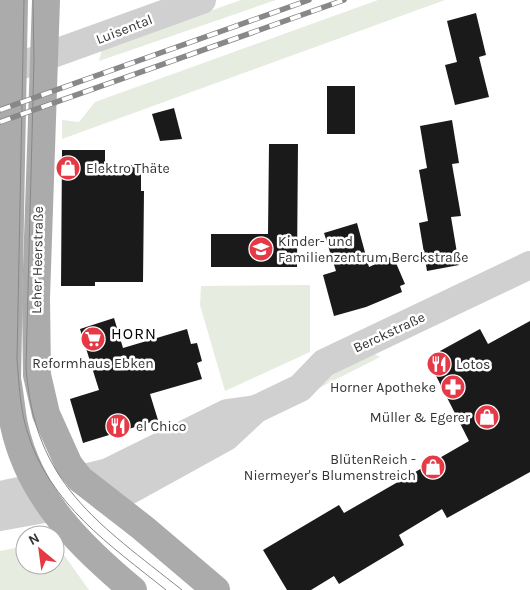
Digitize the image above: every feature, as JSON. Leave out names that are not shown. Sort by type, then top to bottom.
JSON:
[{"type":"main road","name":"Leher Heerstraße","points":[[14,0],[6,70],[7,379],[14,426],[28,469],[44,498],[96,558],[133,590]]},
{"type":"main road","name":"Leher Heerstraße","points":[[46,0],[46,56],[39,195],[37,375],[46,414],[56,440],[69,465],[80,478],[216,590]]},
{"type":"main road","points":[[44,498],[80,478]]},
{"type":"main road","points":[[44,498],[104,498]]},
{"type":"street","name":"Luisental","points":[[6,70],[202,0]]},
{"type":"street","name":"Berckstraße","points":[[80,478],[108,472],[227,413],[256,409],[300,388],[324,363],[530,265]]},
{"type":"street","name":"Berckstraße","points":[[104,498],[130,490],[226,438],[256,409]]},
{"type":"street","points":[[0,495],[44,498]]},
{"type":"street","points":[[0,517],[44,498]]},
{"type":"shaded area","points":[[241,0],[276,0],[99,61],[102,49]]},
{"type":"shaded area","points":[[378,0],[445,0],[62,139],[62,120],[79,122],[95,102]]},
{"type":"shaded area","points":[[310,285],[310,352],[225,391],[200,305],[201,286]]},
{"type":"shaded area","points":[[374,354],[380,357],[319,388],[321,377]]},
{"type":"shaded area","points":[[15,548],[15,575],[65,575],[65,556],[89,590],[0,590],[0,551]]},
{"type":"building","points":[[476,13],[486,55],[479,57],[489,97],[455,105],[445,65],[457,62],[447,21]]},
{"type":"building","points":[[327,86],[355,86],[355,134],[327,134]]},
{"type":"building","points":[[174,108],[182,139],[160,141],[152,114]]},
{"type":"building","points":[[452,120],[459,163],[452,164],[461,216],[451,217],[459,265],[427,271],[419,223],[428,221],[419,170],[427,168],[420,126]]},
{"type":"building","points":[[269,144],[298,144],[297,267],[211,267],[211,234],[268,234]]},
{"type":"building","points":[[62,150],[105,150],[105,165],[141,165],[141,191],[144,191],[143,282],[95,282],[95,286],[61,286]]},
{"type":"building","points":[[357,223],[369,267],[393,256],[405,284],[400,286],[402,292],[366,307],[334,316],[323,275],[336,271],[324,233]]},
{"type":"building","points":[[114,318],[123,348],[187,329],[191,344],[197,343],[202,361],[197,363],[202,379],[150,394],[158,420],[83,443],[70,399],[99,390],[80,329]]},
{"type":"building","points":[[530,321],[530,472],[447,518],[442,509],[399,535],[404,545],[339,584],[334,576],[311,590],[287,590],[263,550],[339,505],[344,513],[469,441],[428,360],[441,356],[440,351],[480,329],[488,344]]},
{"type":"tram line","points":[[24,0],[17,359],[20,395],[27,431],[37,457],[50,480],[66,502],[103,539],[166,590]]},
{"type":"tram line","points":[[33,0],[34,60],[26,367],[32,407],[42,442],[57,471],[76,497],[98,521],[123,543],[182,590]]},
{"type":"railway","points":[[0,110],[309,0]]},
{"type":"railway","points":[[0,122],[344,0]]},
{"type":"place","name":"Elektro Thäte","points":[[68,168]]},
{"type":"place","name":"Kinder- und Familienzentrum Berckstraße","points":[[261,249]]},
{"type":"place","name":"Reformhaus Ebken","points":[[93,339]]},
{"type":"place","name":"Lotos","points":[[439,364]]},
{"type":"place","name":"Horner Apotheke","points":[[453,387]]},
{"type":"place","name":"Müller & Egerer","points":[[487,417]]},
{"type":"place","name":"el Chico","points":[[118,426]]},
{"type":"place","name":"BlütenReich - Niermeyer's Blumenstreich","points":[[433,467]]},
{"type":"district","name":"HORN","points":[[134,333]]}]
